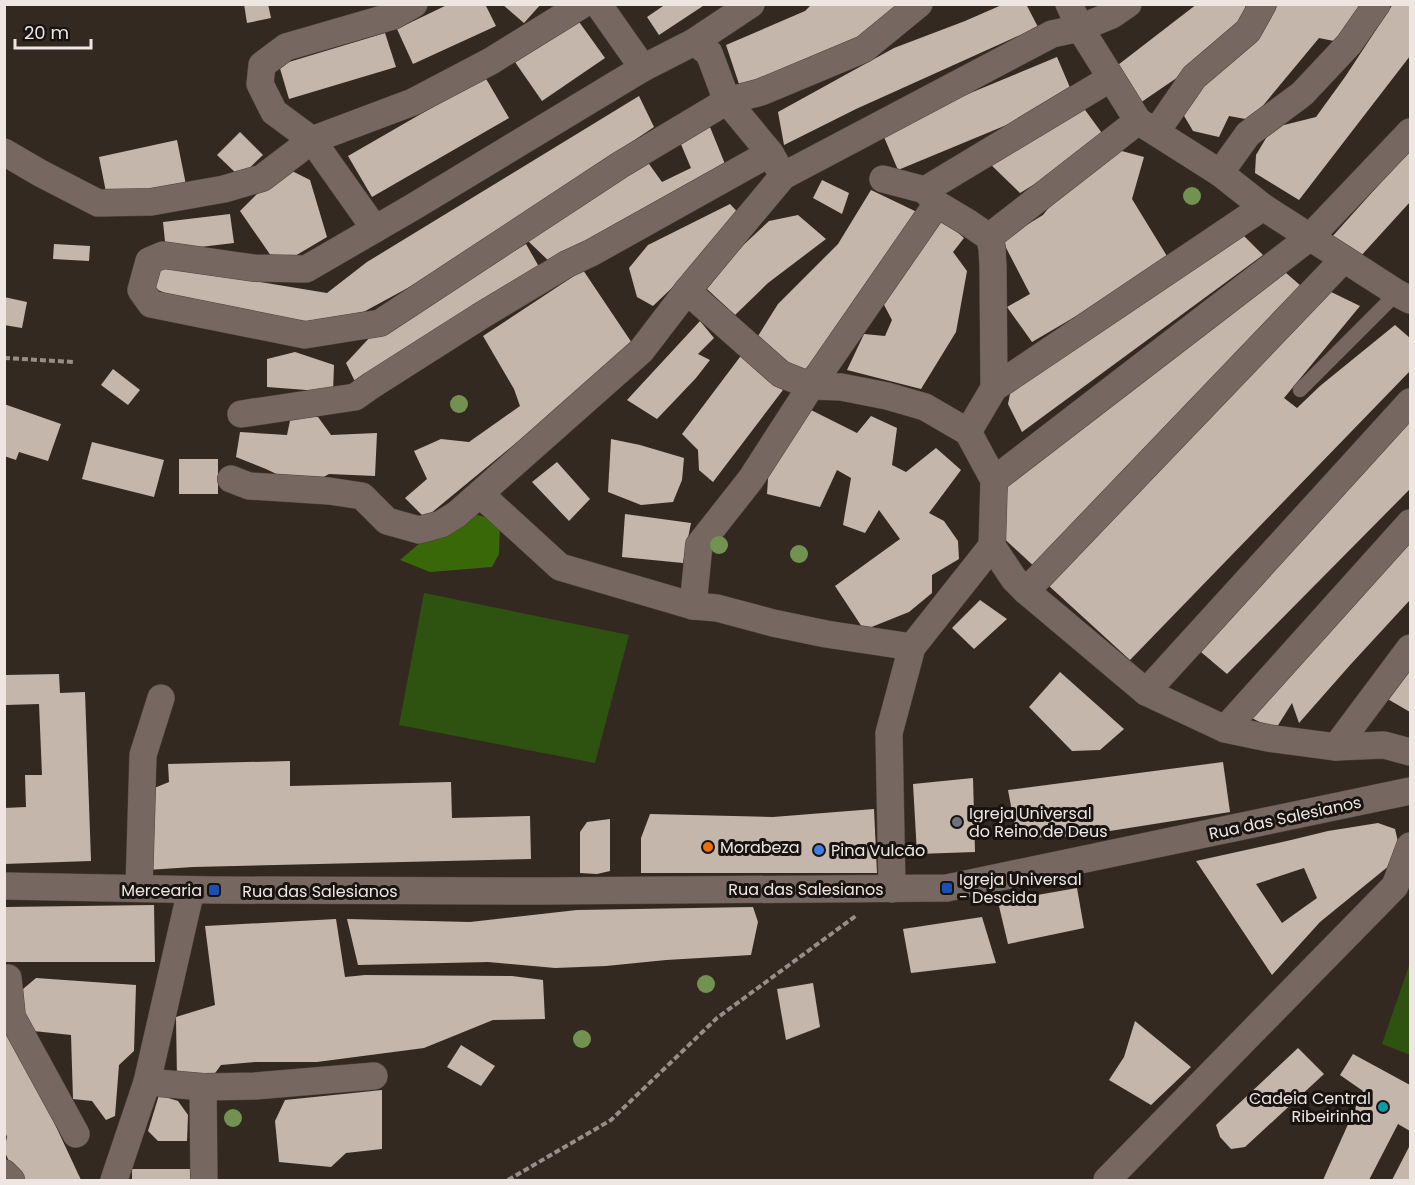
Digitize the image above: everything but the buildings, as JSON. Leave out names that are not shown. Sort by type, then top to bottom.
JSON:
[{"type":"street","points":[[375,229],[312,140],[274,112],[260,84],[262,65],[286,47],[393,16],[414,4]]},
{"type":"street","points":[[4,152],[98,203],[151,202],[224,189],[262,178],[312,140],[413,102],[491,60],[583,4]]},
{"type":"street","points":[[598,4],[643,68]]},
{"type":"street","points":[[751,4],[694,42],[643,68],[306,269],[254,268],[163,255],[150,261],[141,290],[151,304],[305,335],[380,323],[620,165],[727,101],[761,92],[864,49],[919,4]]},
{"type":"street","points":[[241,414],[355,397],[479,317],[567,264],[1052,34],[1074,16],[1112,15],[1128,4]]},
{"type":"street","points":[[989,237],[1147,127],[1194,77],[1248,31],[1263,4]]},
{"type":"street","points":[[1220,173],[1248,134],[1302,94],[1349,44],[1377,4]]},
{"type":"street","points":[[1074,16],[1111,78],[1147,127],[1220,173],[1263,207],[1404,297]]},
{"type":"street","points":[[694,42],[710,53],[727,101],[777,164]]},
{"type":"street","points":[[693,606],[699,545],[751,479],[931,197],[1111,78]]},
{"type":"street","points":[[994,480],[1310,237],[1410,132]]},
{"type":"street","points":[[231,479],[249,486],[329,491],[362,496],[387,521],[419,530],[441,524],[457,514],[641,351],[687,291],[777,164]]},
{"type":"street","points":[[883,179],[931,197],[989,237],[993,266],[994,388]]},
{"type":"street","points":[[968,432],[994,388],[1263,207]]},
{"type":"street","points":[[1026,591],[1344,259]]},
{"type":"street","points":[[687,291],[781,374],[811,386],[841,387],[926,407],[968,432],[994,480],[992,546],[1014,579],[1146,692],[1225,729],[1268,738],[1336,747],[1384,746],[1410,752]]},
{"type":"street","points":[[1146,692],[1410,402]]},
{"type":"street","points":[[480,494],[560,567],[693,606],[717,608],[826,634],[912,647]]},
{"type":"street","points":[[1225,729],[1410,523]]},
{"type":"street","points":[[892,889],[889,733],[912,647],[992,546]]},
{"type":"street","points":[[1336,747],[1410,648]]},
{"type":"street","points":[[139,888],[143,755],[160,698]]},
{"type":"street","name":"Rua das Salesianos","points":[[4,886],[191,890],[545,891],[947,888],[1410,791]]},
{"type":"street","points":[[1107,1180],[1395,886],[1410,846]]},
{"type":"street","points":[[114,1180],[147,1082],[191,890]]},
{"type":"street","points":[[4,978],[8,978],[12,1017],[76,1134]]},
{"type":"street","points":[[147,1082],[203,1088],[374,1076]]},
{"type":"street","points":[[203,1088],[204,1180]]},
{"type":"street","points":[[4,1173],[11,1180]]},
{"type":"lane","points":[[1300,390],[1404,297]]},
{"type":"path","points":[[4,358],[74,362]]},
{"type":"path","points":[[508,1180],[611,1120],[717,1018],[892,889]]},
{"type":"green space","points":[[478,515],[500,522],[499,554],[492,567],[430,572],[400,560],[440,526]]},
{"type":"green space","points":[[424,593],[629,635],[595,763],[399,725]]},
{"type":"green space","points":[[1410,963],[1410,1055],[1382,1044]]},
{"type":"place","name":"Igreja Universal do Reino de Deus","points":[[957,822]]},
{"type":"place","name":"Morabeza","points":[[708,847]]},
{"type":"place","name":"Pina Vulcão","points":[[819,850]]},
{"type":"place","name":"Igreja Universal - Descida","points":[[947,888]]},
{"type":"place","name":"Mercearia","points":[[214,890]]},
{"type":"place","name":"Cadeia Central Ribeirinha","points":[[1383,1107]]}]
